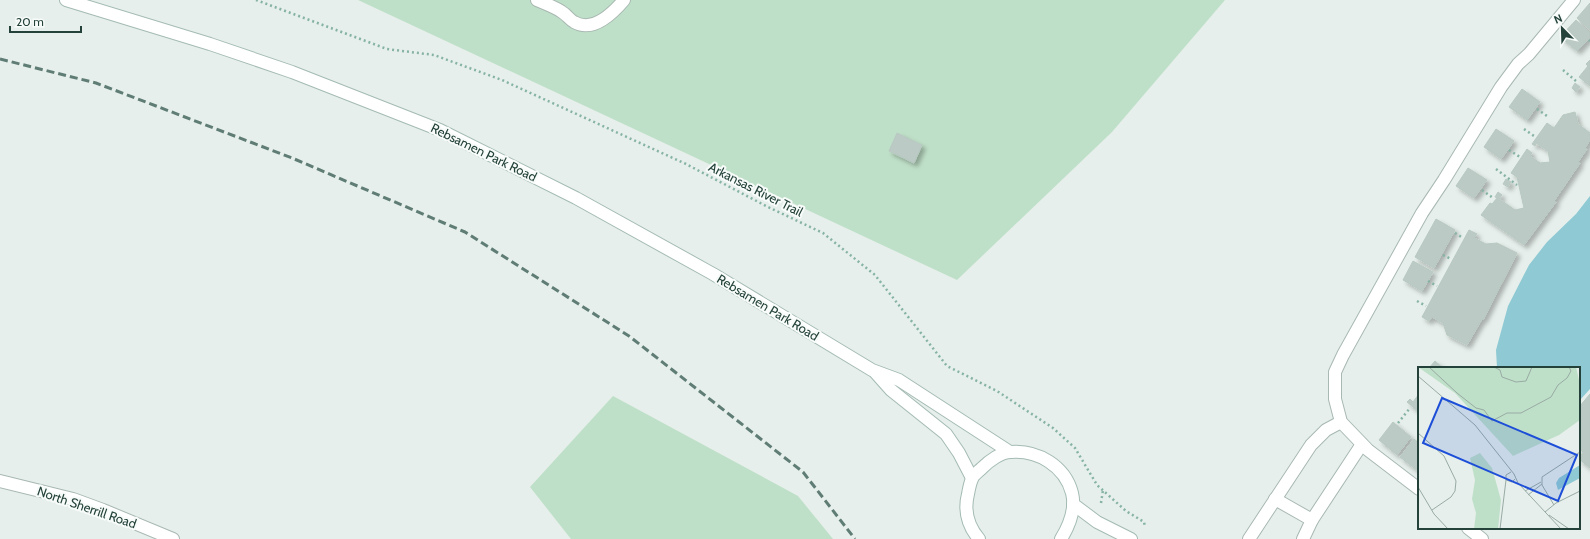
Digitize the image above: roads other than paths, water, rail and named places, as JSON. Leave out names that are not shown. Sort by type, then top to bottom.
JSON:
[{"type":"street","name":"Rebsamen Park Road","points":[[66,0],[210,44],[292,72],[440,130],[576,198],[706,270],[872,370],[899,380],[1010,452],[1028,453],[1042,458],[1056,466],[1065,478],[1072,493],[1073,504],[1069,525],[1061,539]]},
{"type":"street","points":[[537,0],[562,12],[575,22],[584,25],[599,22],[615,11],[624,0]]},
{"type":"street","points":[[1418,488],[1362,444],[1341,422],[1335,399],[1336,372],[1343,355],[1396,257],[1501,87],[1518,64],[1529,54],[1574,0]]},
{"type":"street","name":"Rebsamen Park Road","points":[[872,370],[891,390],[946,434],[959,453],[972,478]]},
{"type":"street","points":[[1249,539],[1311,445],[1326,430],[1341,422]]},
{"type":"street","points":[[1303,539],[1312,520],[1362,444]]},
{"type":"street","points":[[978,539],[972,531],[967,517],[966,501],[972,478],[988,463],[1010,452]]},
{"type":"street","name":"North Sherrill Road","points":[[0,481],[72,499],[173,539]]},
{"type":"street","points":[[1275,499],[1312,520]]},
{"type":"street","points":[[1073,504],[1097,522],[1131,539]]},
{"type":"street","points":[[1469,529],[1482,539]]},
{"type":"water","points":[[1590,196],[1590,389],[1580,400],[1580,367],[1497,367],[1496,350],[1508,306],[1529,265],[1547,242],[1576,214]]},
{"type":"railway","points":[[0,59],[96,83],[292,158],[465,232],[629,336],[803,472],[855,539]]}]
